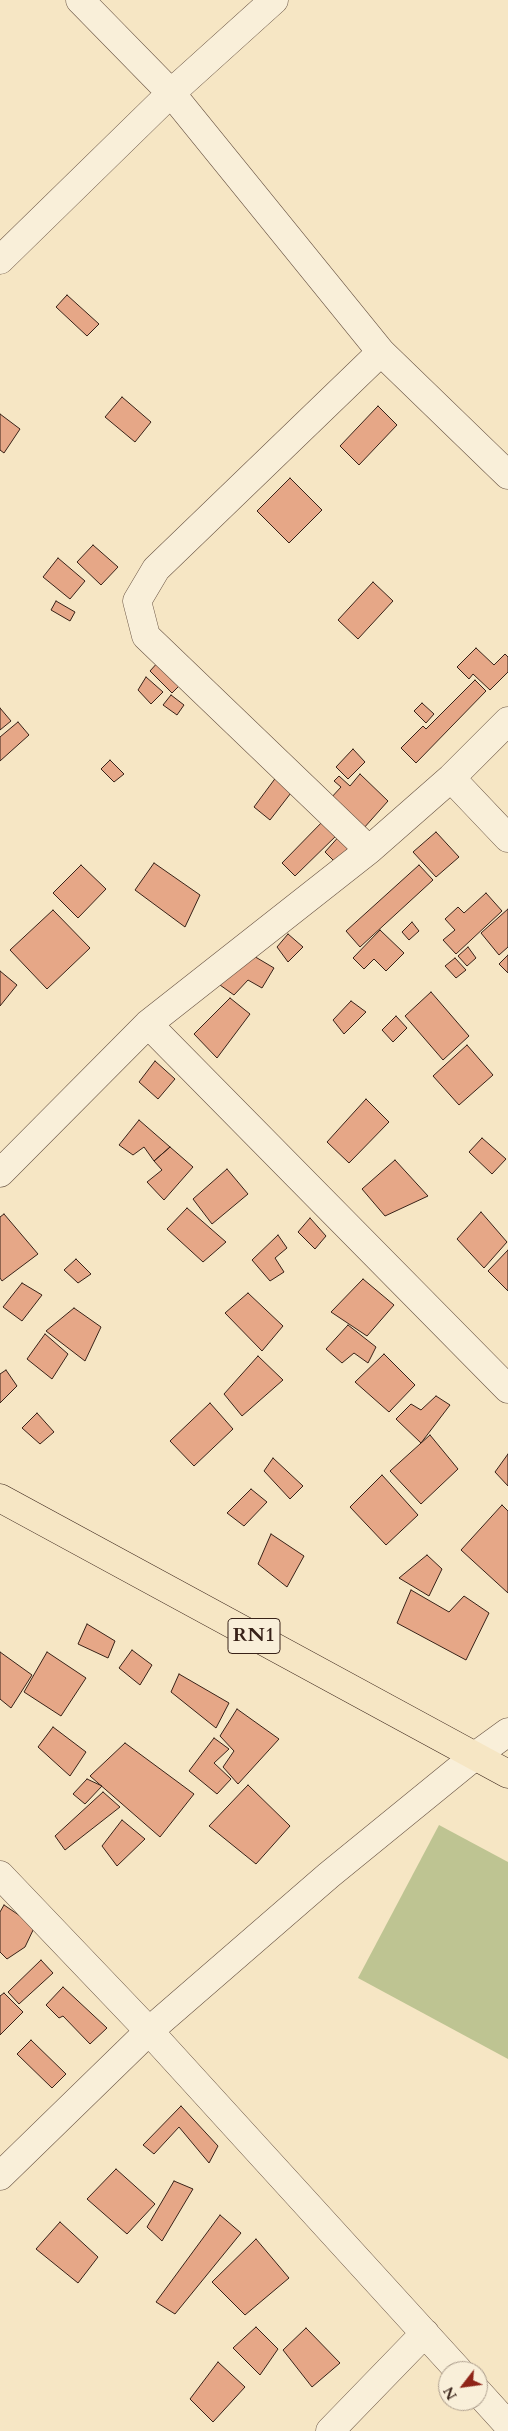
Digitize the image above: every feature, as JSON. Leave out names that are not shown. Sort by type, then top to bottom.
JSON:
[{"type":"highway","name":"RN1","points":[[3,1497],[508,1774]]},
{"type":"street","points":[[80,0],[171,93],[381,352],[508,475]]},
{"type":"street","points":[[0,260],[171,93],[274,0]]},
{"type":"street","points":[[370,850],[146,636],[137,600],[156,569],[381,352]]},
{"type":"street","points":[[0,1173],[148,1024],[370,850],[451,778],[508,721]]},
{"type":"street","points":[[451,778],[508,838]]},
{"type":"street","points":[[148,1024],[508,1389]]},
{"type":"street","points":[[0,2176],[149,2031],[329,1875],[475,1756],[508,1732]]},
{"type":"street","points":[[0,1875],[149,2031],[450,2361]]},
{"type":"street","points":[[330,2431],[425,2333]]},
{"type":"street","points":[[488,2403],[508,2425]]},
{"type":"green space","points":[[439,1825],[508,1862],[508,2059],[358,1978]]},
{"type":"building","points":[[67,295],[99,324],[87,336],[56,307]]},
{"type":"building","points":[[122,397],[151,422],[135,442],[105,417]]},
{"type":"building","points":[[378,406],[397,425],[359,465],[340,446]]},
{"type":"building","points":[[0,414],[20,429],[4,453],[0,450]]},
{"type":"building","points":[[290,478],[322,510],[289,543],[257,511]]},
{"type":"building","points":[[93,545],[118,567],[101,585],[77,562]]},
{"type":"building","points":[[58,558],[85,581],[70,599],[43,577]]},
{"type":"building","points":[[373,582],[393,601],[358,639],[338,620]]},
{"type":"building","points":[[56,601],[75,612],[70,621],[51,610]]},
{"type":"building","points":[[476,648],[494,665],[505,654],[508,657],[508,672],[490,690],[473,674],[469,679],[457,667]]},
{"type":"building","points":[[159,661],[182,683],[172,693],[150,671]]},
{"type":"building","points":[[146,677],[163,692],[151,704],[138,690]]},
{"type":"building","points":[[475,680],[486,691],[416,763],[401,748],[423,726],[426,729]]},
{"type":"building","points":[[171,695],[184,705],[177,715],[163,705]]},
{"type":"building","points":[[422,703],[434,714],[426,723],[414,711]]},
{"type":"building","points":[[0,708],[11,721],[0,730]]},
{"type":"building","points":[[18,722],[29,735],[0,761],[0,737]]},
{"type":"building","points":[[353,749],[365,762],[348,779],[336,767]]},
{"type":"building","points":[[110,760],[124,774],[114,782],[101,769]]},
{"type":"building","points":[[360,774],[388,801],[363,829],[330,799],[341,787],[334,781],[339,776],[350,786]]},
{"type":"building","points":[[277,776],[294,789],[270,820],[254,807]]},
{"type":"building","points":[[326,818],[340,832],[295,876],[282,863]]},
{"type":"building","points":[[436,832],[459,857],[436,877],[413,852]]},
{"type":"building","points":[[342,833],[353,843],[335,862],[325,852]]},
{"type":"building","points":[[154,863],[200,895],[185,927],[135,890]]},
{"type":"building","points":[[81,865],[106,889],[78,918],[53,893]]},
{"type":"building","points":[[419,865],[433,880],[360,947],[346,931]]},
{"type":"building","points":[[486,893],[502,911],[456,954],[443,940],[455,930],[445,919],[458,907],[464,913]]},
{"type":"building","points":[[508,909],[508,947],[499,955],[481,933]]},
{"type":"building","points":[[53,910],[90,948],[47,989],[10,950]]},
{"type":"building","points":[[412,922],[419,931],[409,940],[402,932]]},
{"type":"building","points":[[380,930],[404,953],[386,971],[374,959],[364,969],[353,958]]},
{"type":"building","points":[[288,934],[303,947],[288,962],[277,947]]},
{"type":"building","points":[[468,947],[476,958],[467,966],[458,956]]},
{"type":"building","points":[[247,952],[274,968],[262,988],[248,980],[234,995],[220,985]]},
{"type":"building","points":[[508,955],[508,973],[499,964]]},
{"type":"building","points":[[455,958],[466,970],[456,978],[445,966]]},
{"type":"building","points":[[0,971],[17,985],[0,1006]]},
{"type":"building","points":[[431,992],[469,1036],[443,1060],[405,1016]]},
{"type":"building","points":[[230,998],[250,1014],[217,1058],[194,1034]]},
{"type":"building","points":[[351,1001],[366,1012],[344,1034],[333,1020]]},
{"type":"building","points":[[396,1016],[407,1028],[393,1042],[382,1030]]},
{"type":"building","points":[[467,1045],[493,1075],[459,1105],[433,1076]]},
{"type":"building","points":[[155,1061],[175,1079],[158,1099],[139,1082]]},
{"type":"building","points":[[366,1099],[389,1122],[349,1163],[327,1142]]},
{"type":"building","points":[[139,1120],[170,1147],[154,1161],[144,1147],[133,1155],[119,1145]]},
{"type":"building","points":[[482,1138],[506,1159],[492,1174],[469,1152]]},
{"type":"building","points":[[170,1147],[193,1167],[164,1200],[147,1182],[162,1170],[154,1161]]},
{"type":"building","points":[[395,1160],[428,1196],[385,1216],[362,1189]]},
{"type":"building","points":[[227,1169],[248,1194],[212,1224],[193,1199]]},
{"type":"building","points":[[187,1208],[226,1242],[203,1262],[167,1229]]},
{"type":"building","points":[[481,1212],[507,1242],[484,1268],[457,1239]]},
{"type":"building","points":[[4,1214],[38,1254],[2,1281],[0,1278],[0,1217]]},
{"type":"building","points":[[310,1218],[326,1236],[315,1249],[298,1232]]},
{"type":"building","points":[[278,1235],[287,1248],[275,1258],[284,1272],[270,1281],[252,1260]]},
{"type":"building","points":[[508,1250],[508,1291],[488,1271]]},
{"type":"building","points":[[76,1259],[91,1274],[78,1283],[64,1270]]},
{"type":"building","points":[[363,1279],[394,1305],[367,1336],[331,1312]]},
{"type":"building","points":[[22,1283],[42,1295],[22,1321],[3,1307]]},
{"type":"building","points":[[248,1293],[283,1326],[262,1351],[225,1313]]},
{"type":"building","points":[[74,1308],[101,1327],[85,1361],[46,1331]]},
{"type":"building","points":[[348,1325],[376,1347],[368,1363],[354,1353],[342,1363],[326,1349]]},
{"type":"building","points":[[45,1334],[68,1354],[52,1379],[27,1359]]},
{"type":"building","points":[[384,1354],[415,1385],[389,1412],[355,1382]]},
{"type":"building","points":[[258,1356],[283,1380],[242,1416],[224,1394]]},
{"type":"building","points":[[6,1370],[17,1386],[0,1403],[0,1374]]},
{"type":"building","points":[[436,1396],[450,1405],[421,1443],[396,1419],[411,1404],[421,1410]]},
{"type":"building","points":[[210,1403],[233,1429],[194,1466],[170,1441]]},
{"type":"building","points":[[37,1413],[54,1432],[40,1444],[22,1428]]},
{"type":"building","points":[[430,1435],[458,1469],[421,1504],[390,1471]]},
{"type":"building","points":[[508,1454],[508,1486],[495,1472]]},
{"type":"building","points":[[273,1458],[303,1486],[290,1499],[264,1471]]},
{"type":"building","points":[[382,1475],[418,1515],[386,1545],[350,1507]]},
{"type":"building","points":[[251,1489],[267,1502],[244,1526],[227,1513]]},
{"type":"building","points":[[502,1505],[508,1511],[508,1593],[461,1550]]},
{"type":"building","points":[[271,1534],[304,1556],[287,1587],[258,1564]]},
{"type":"building","points":[[427,1555],[442,1569],[429,1596],[399,1578]]},
{"type":"building","points":[[411,1590],[449,1612],[464,1596],[489,1613],[466,1660],[397,1623]]},
{"type":"building","points":[[87,1624],[115,1641],[108,1658],[78,1644]]},
{"type":"building","points":[[132,1650],[152,1665],[140,1685],[119,1668]]},
{"type":"building","points":[[0,1652],[32,1675],[11,1708],[0,1699]]},
{"type":"building","points":[[47,1652],[86,1678],[61,1716],[24,1692]]},
{"type":"building","points":[[179,1674],[229,1703],[216,1728],[171,1692]]},
{"type":"building","points":[[237,1709],[279,1739],[238,1784],[223,1767],[234,1751],[220,1736]]},
{"type":"building","points":[[53,1727],[86,1752],[70,1776],[38,1747]]},
{"type":"building","points":[[214,1738],[229,1749],[214,1763],[231,1779],[217,1794],[189,1771]]},
{"type":"building","points":[[125,1743],[194,1794],[160,1837],[90,1776]]},
{"type":"building","points":[[87,1779],[102,1786],[85,1804],[73,1794]]},
{"type":"building","points":[[248,1785],[290,1826],[256,1864],[209,1826]]},
{"type":"building","points":[[103,1792],[120,1807],[65,1850],[55,1836]]},
{"type":"building","points":[[122,1820],[145,1839],[117,1866],[102,1846]]},
{"type":"building","points":[[4,1905],[35,1926],[25,1947],[7,1959],[0,1952],[0,1912]]},
{"type":"building","points":[[41,1960],[53,1973],[19,2004],[8,1992]]},
{"type":"building","points":[[63,1987],[107,2028],[90,2044],[63,2016],[59,2018],[46,2005]]},
{"type":"building","points":[[4,1993],[23,2012],[0,2035],[0,1996]]},
{"type":"building","points":[[31,2040],[66,2074],[52,2088],[17,2054]]},
{"type":"building","points":[[181,2106],[218,2146],[209,2163],[179,2127],[154,2154],[143,2145]]},
{"type":"building","points":[[116,2169],[155,2204],[127,2234],[87,2199]]},
{"type":"building","points":[[174,2181],[193,2189],[162,2241],[147,2227]]},
{"type":"building","points":[[220,2215],[241,2233],[175,2314],[156,2302]]},
{"type":"building","points":[[60,2222],[98,2257],[78,2283],[36,2249]]},
{"type":"building","points":[[256,2239],[289,2278],[245,2315],[212,2282]]},
{"type":"building","points":[[256,2327],[278,2349],[260,2375],[233,2348]]},
{"type":"building","points":[[306,2328],[340,2363],[312,2387],[283,2350]]},
{"type":"building","points":[[218,2362],[245,2387],[213,2422],[190,2399]]}]
